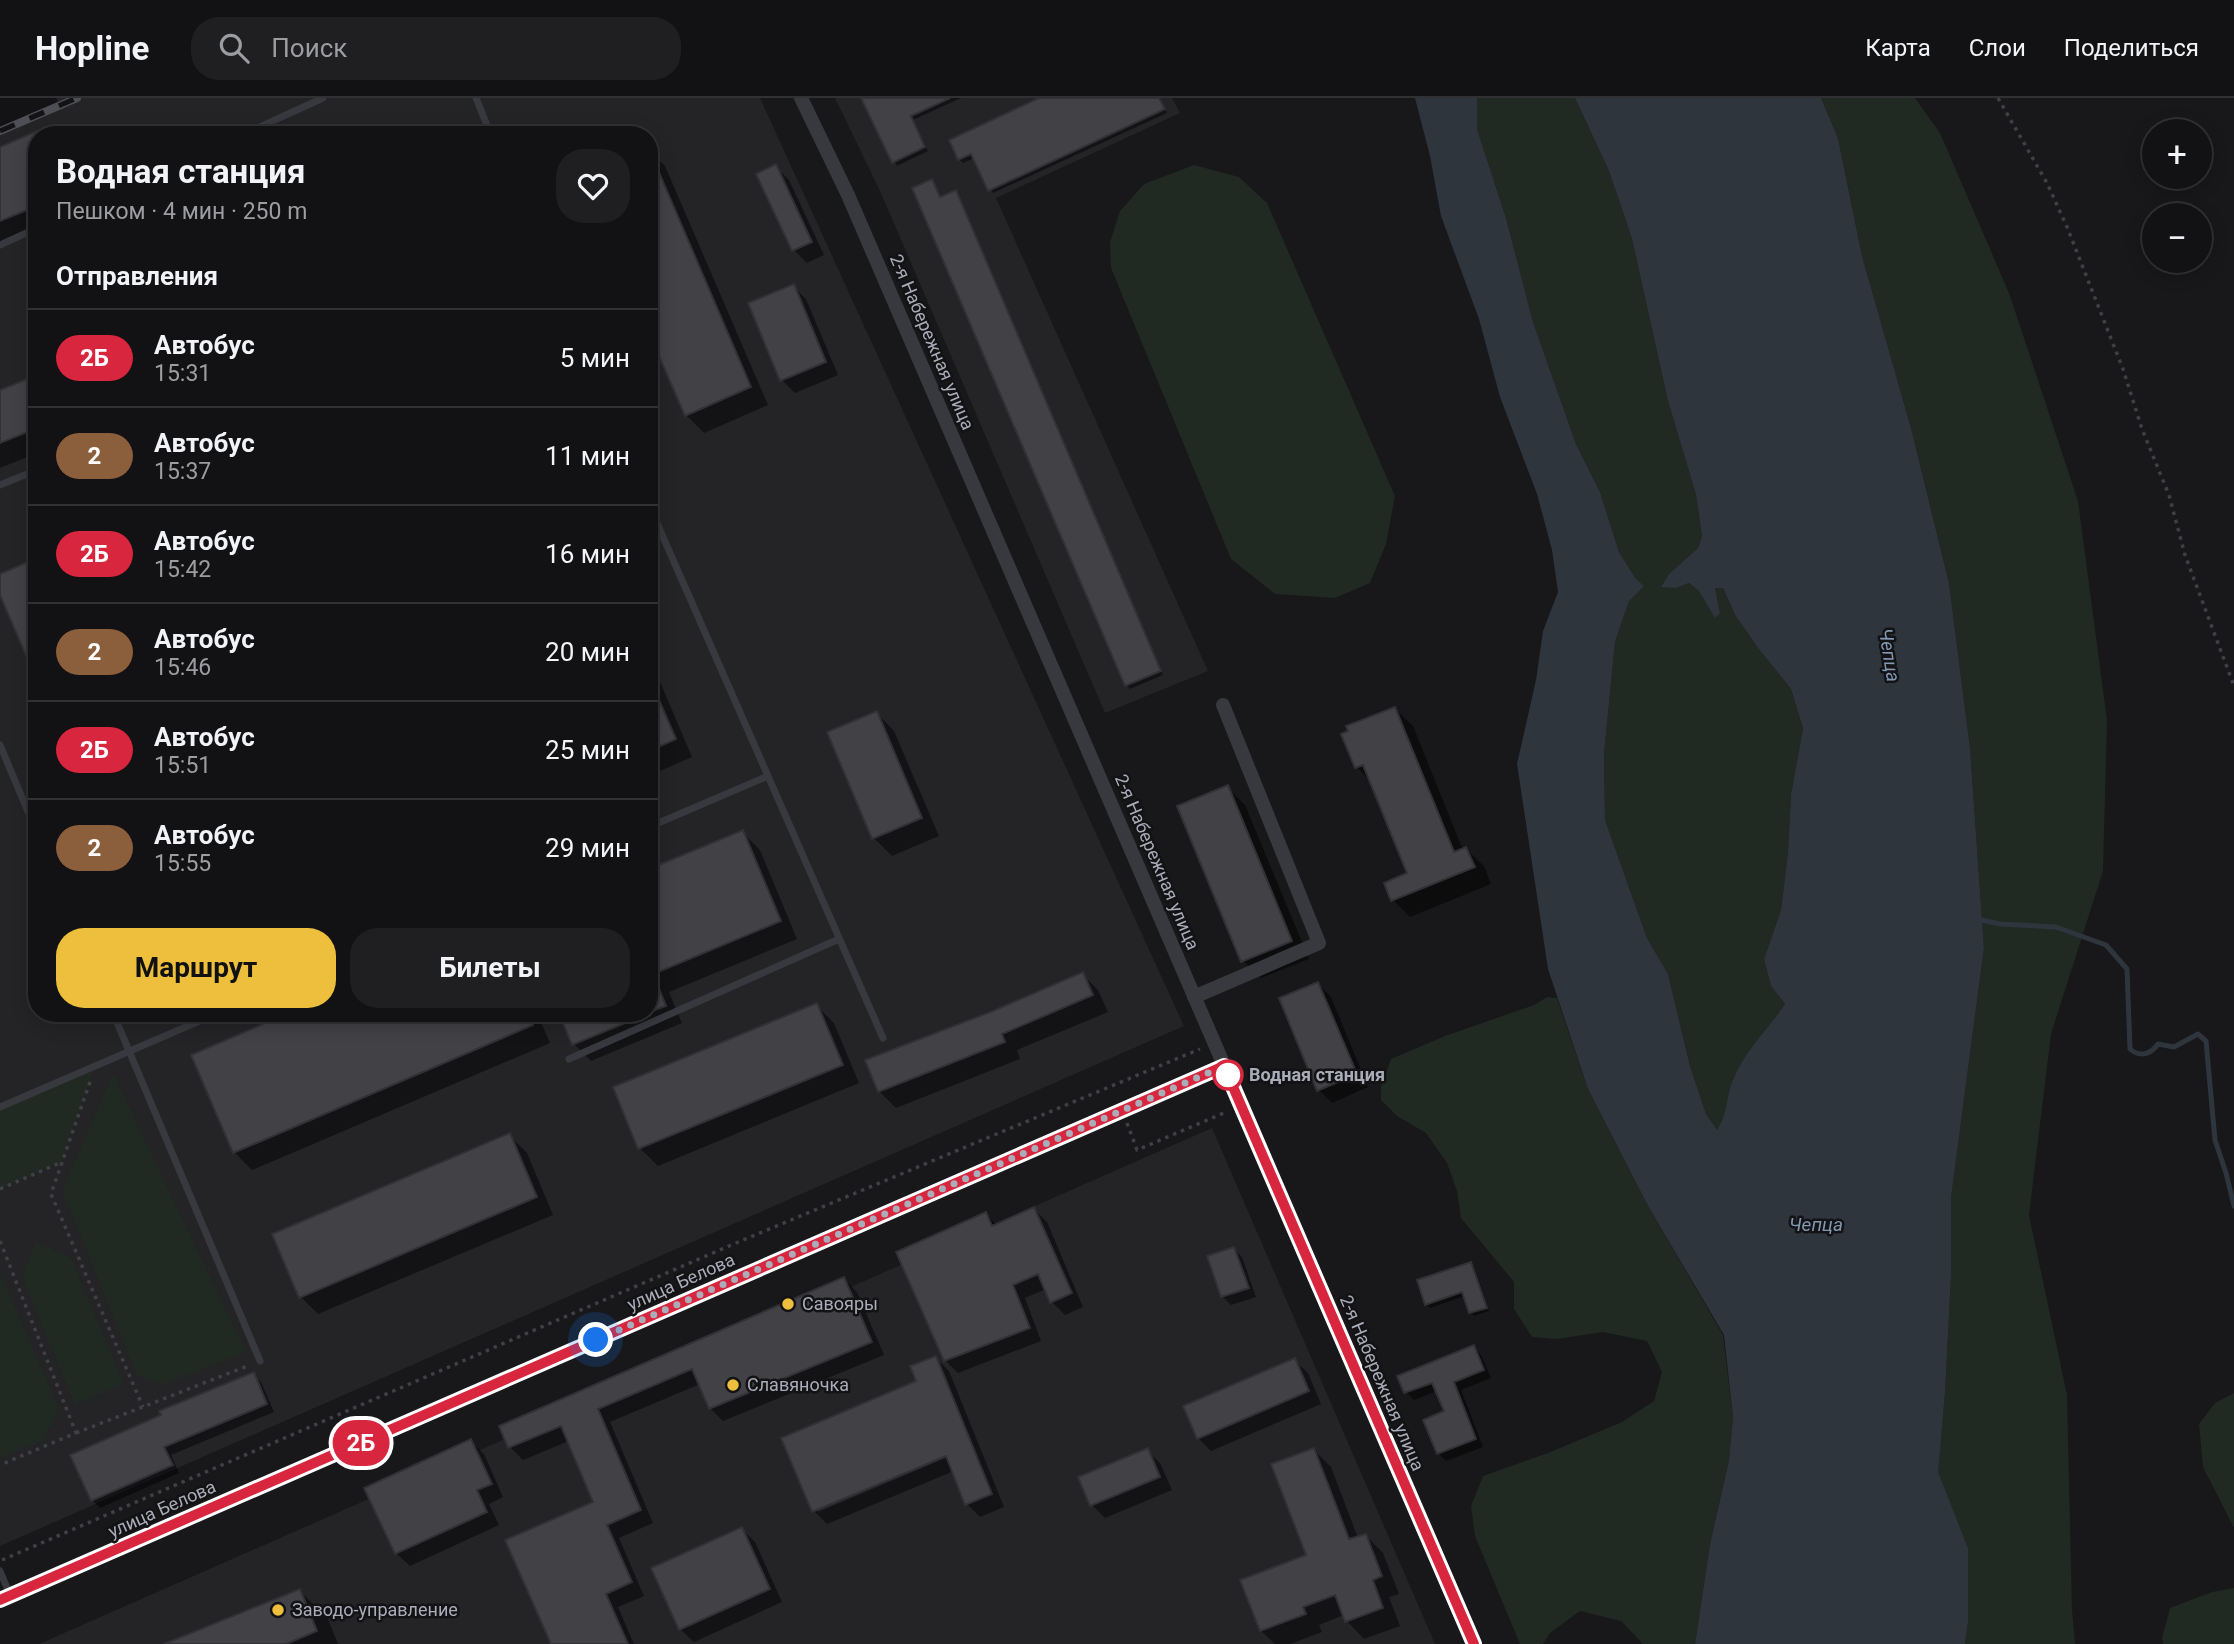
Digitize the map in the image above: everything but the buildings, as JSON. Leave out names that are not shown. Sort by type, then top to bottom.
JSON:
[{"type":"street","name":"2-я Набережная улица","points":[[801,98],[853,208],[1474,1644]]},
{"type":"street","points":[[1194,997],[1319,943],[1223,705]]},
{"type":"street","name":"улица Белова","points":[[5,1597],[1224,1066]]},
{"type":"lane","points":[[262,126],[323,98]]},
{"type":"lane","points":[[476,98],[487,126]]},
{"type":"lane","points":[[0,245],[28,232]]},
{"type":"lane","points":[[0,485],[28,474]]},
{"type":"lane","points":[[658,525],[883,1038]]},
{"type":"lane","points":[[0,746],[28,812]]},
{"type":"lane","points":[[658,823],[768,776]]},
{"type":"lane","points":[[658,1019],[839,939]]},
{"type":"lane","points":[[117,1022],[260,1361]]},
{"type":"lane","points":[[0,1107],[197,1022]]},
{"type":"lane","points":[[569,1059],[652,1022]]},
{"type":"lane","points":[[0,1572],[5,1597]]},
{"type":"path","points":[[1998,98],[2047,183],[2067,227],[2169,495],[2185,555],[2234,686]]},
{"type":"path","points":[[0,1561],[736,1243],[1200,1049]]},
{"type":"path","points":[[95,1066],[51,1194],[143,1407]]},
{"type":"path","points":[[1113,1085],[1138,1150],[1228,1112]]},
{"type":"path","points":[[0,1189],[62,1161]]},
{"type":"path","points":[[0,1241],[76,1433]]},
{"type":"path","points":[[0,1465],[260,1361]]},
{"type":"shaded area","points":[[0,98],[760,98],[1184,1026],[0,1546]]},
{"type":"shaded area","points":[[835,98],[1172,98],[1180,113],[996,198],[1208,671],[1105,713],[880,191]]},
{"type":"shaded area","points":[[1477,98],[1575,98],[1609,171],[1632,239],[1668,401],[1696,495],[1702,536],[1698,548],[1670,573],[1676,588],[1689,583],[1720,613],[1715,588],[1723,588],[1735,615],[1791,689],[1803,730],[1791,794],[1781,910],[1764,959],[1771,986],[1785,1004],[1733,1078],[1723,1121],[1717,1131],[1706,1114],[1690,1066],[1668,974],[1647,938],[1605,820],[1604,754],[1615,642],[1636,579],[1619,552],[1600,492],[1576,444],[1533,322],[1506,218],[1477,129]]},
{"type":"shaded area","points":[[1821,98],[1915,98],[1940,133],[2009,293],[2078,501],[2107,720],[2103,871],[2051,1034],[2029,1215],[2067,1395],[2075,1644],[1965,1644],[1968,1622],[1968,1548],[1937,1472],[1945,1393],[1951,1276],[1951,1198],[1984,948],[1970,748],[1949,583],[1911,428],[1862,256],[1838,138]]},
{"type":"shaded area","points":[[1194,165],[1239,177],[1267,203],[1395,496],[1386,544],[1370,583],[1335,598],[1275,594],[1231,559],[1111,268],[1110,242],[1120,211],[1144,184]]},
{"type":"shaded area","points":[[1547,997],[1557,998],[1588,1089],[1648,1206],[1723,1335],[1733,1417],[1729,1460],[1710,1544],[1695,1644],[1643,1644],[1621,1621],[1580,1611],[1550,1633],[1543,1644],[1520,1644],[1475,1536],[1471,1506],[1483,1476],[1622,1422],[1654,1401],[1662,1372],[1647,1341],[1603,1332],[1557,1339],[1532,1337],[1514,1309],[1514,1282],[1461,1218],[1457,1191],[1447,1163],[1426,1133],[1397,1116],[1381,1100],[1381,1087],[1391,1059],[1445,1036],[1534,1005]]},
{"type":"shaded area","points":[[93,1071],[62,1162],[0,1189],[0,1110]]},
{"type":"shaded area","points":[[113,1073],[246,1352],[163,1385],[137,1375],[62,1191]]},
{"type":"shaded area","points":[[1212,1128],[1435,1644],[39,1644]]},
{"type":"shaded area","points":[[36,1242],[71,1258],[124,1384],[75,1405],[22,1277]]},
{"type":"shaded area","points":[[0,1273],[59,1408],[43,1441],[0,1458]]},
{"type":"shaded area","points":[[2234,1393],[2234,1528],[2203,1467],[2199,1424],[2215,1403]]},
{"type":"shaded area","points":[[2234,1588],[2234,1644],[2163,1644],[2162,1638],[2170,1608],[2212,1592]]},
{"type":"water","name":"Чепца","points":[[1415,98],[1477,98],[1477,129],[1506,218],[1533,322],[1576,444],[1600,492],[1619,552],[1636,579],[1644,586],[1629,601],[1615,642],[1604,754],[1605,820],[1647,938],[1668,974],[1690,1066],[1706,1114],[1717,1130],[1739,1067],[1785,1004],[1771,986],[1764,959],[1781,910],[1791,794],[1803,729],[1791,689],[1735,615],[1723,588],[1715,588],[1720,613],[1715,618],[1699,591],[1689,583],[1676,588],[1661,587],[1670,573],[1698,548],[1702,536],[1696,495],[1668,401],[1632,239],[1609,171],[1575,98],[1821,98],[1838,138],[1862,256],[1911,428],[1949,583],[1970,748],[1984,948],[1951,1198],[1951,1276],[1938,1472],[1968,1548],[1968,1622],[1965,1644],[1695,1644],[1710,1544],[1729,1460],[1733,1417],[1724,1335],[1648,1206],[1588,1089],[1548,969],[1517,764],[1536,680],[1543,631],[1558,592],[1552,550],[1537,494],[1500,397],[1479,319],[1441,216],[1430,156]]},
{"type":"waterway","points":[[1977,919],[2000,924],[2056,927],[2106,945],[2127,969],[2130,1049],[2134,1052],[2145,1054],[2158,1044],[2174,1047],[2198,1034],[2206,1041],[2215,1140],[2234,1206]]},
{"type":"railway","points":[[0,131],[77,98]]},
{"type":"bus line","name":"2Б","points":[[0,1600],[1224,1066],[1474,1644]]},
{"type":"place","name":"Водная станция","points":[[1228,1075]]},
{"type":"place","name":"Савояры","points":[[788,1304]]},
{"type":"place","name":"Славяночка","points":[[733,1385]]},
{"type":"place","name":"Заводо-управление","points":[[278,1610]]},
{"type":"route","points":[[596,1340],[1224,1066],[1228,1075]]}]
